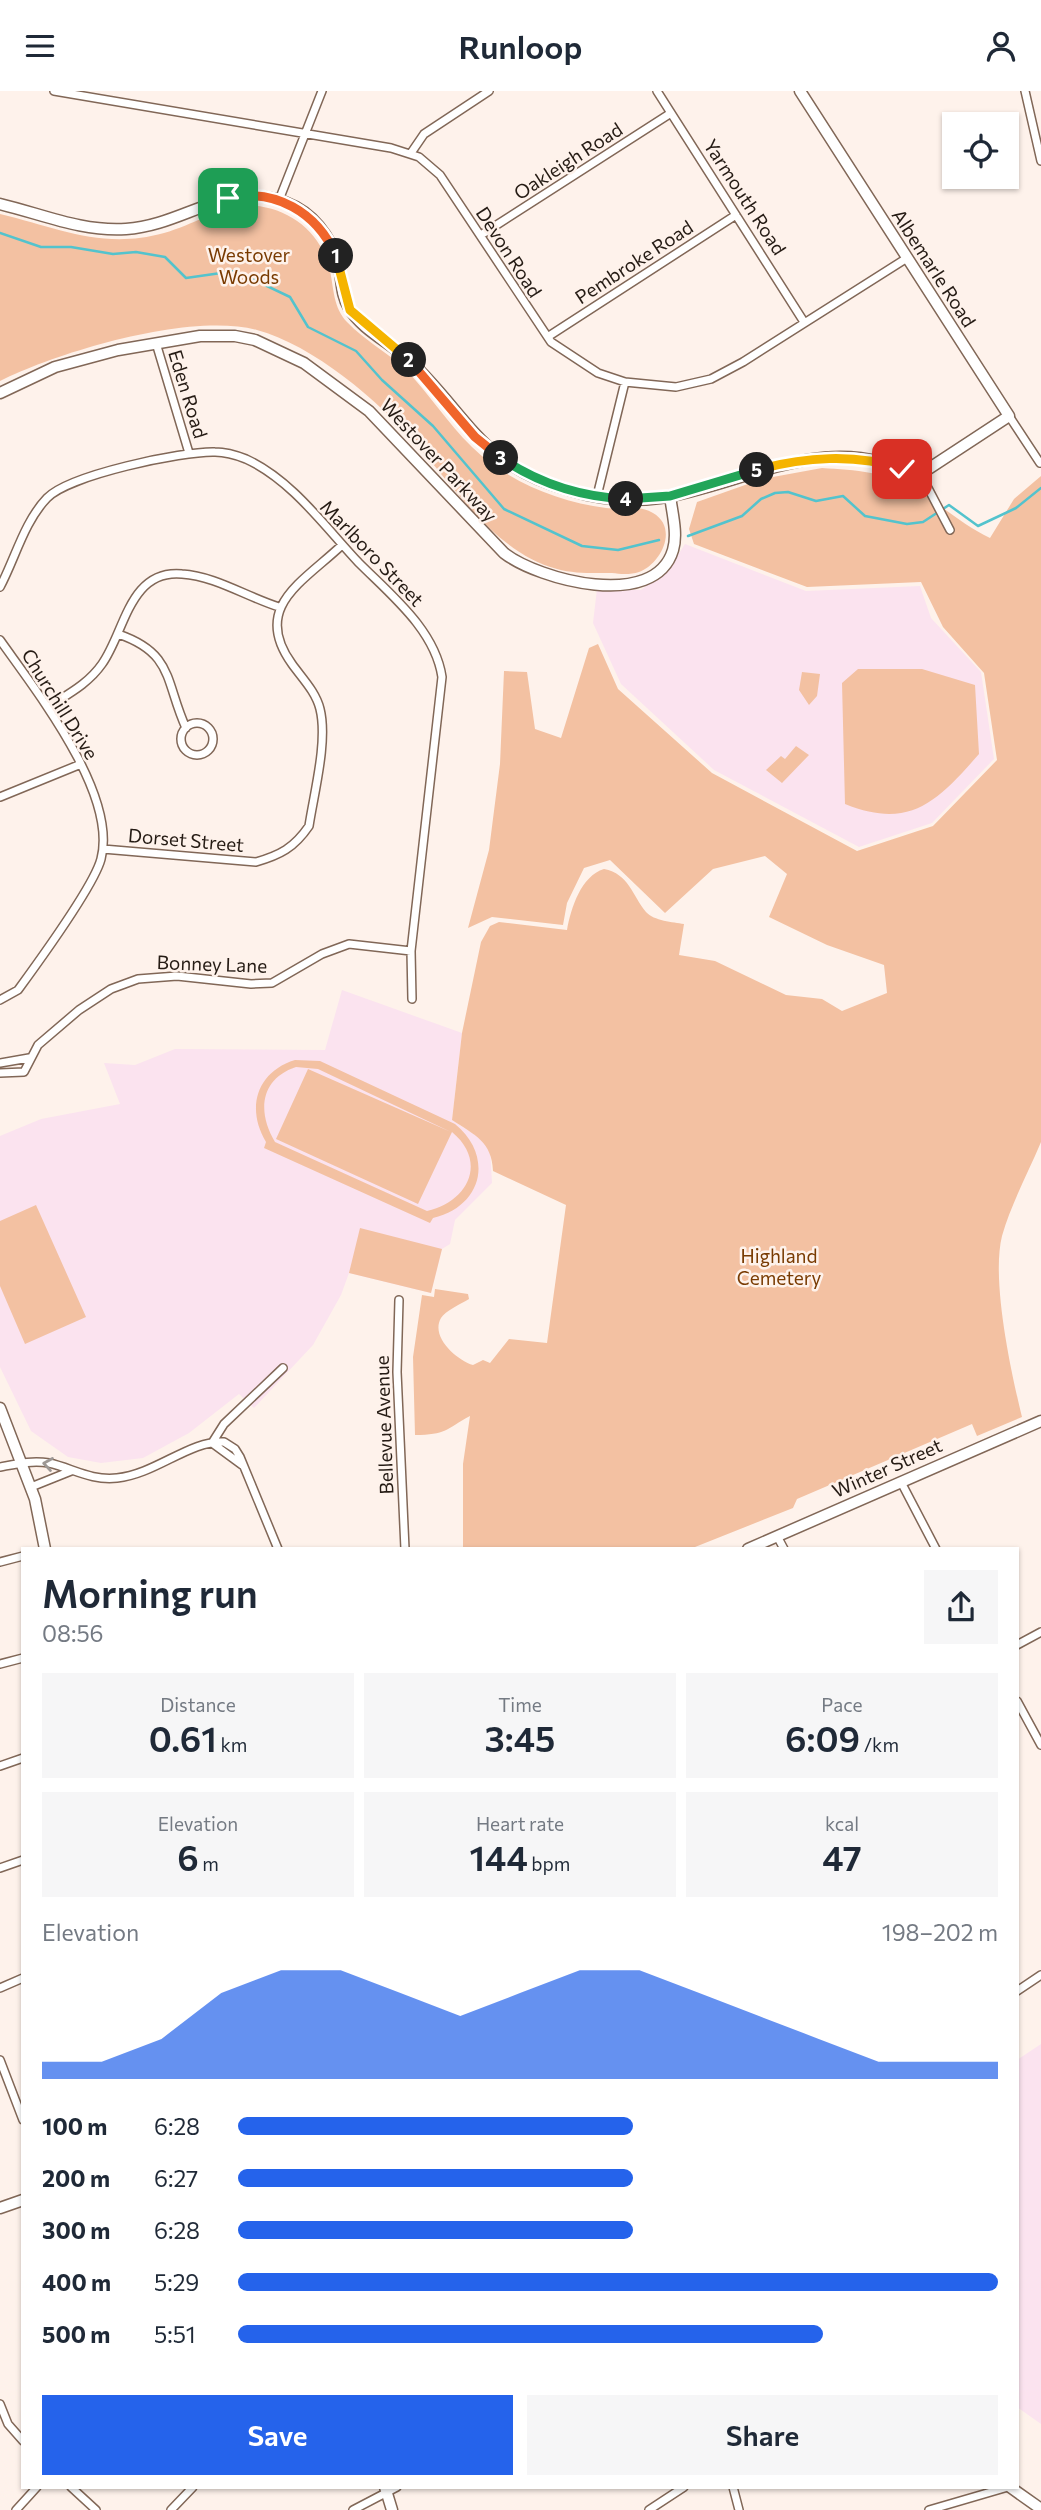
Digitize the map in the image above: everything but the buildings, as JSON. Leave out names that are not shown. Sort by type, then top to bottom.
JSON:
[{"type":"street","name":"Devon Road","points":[[54,91],[411,153],[440,175],[551,342],[582,364],[625,383],[676,387],[711,379],[743,362],[907,258]]},
{"type":"street","points":[[279,200],[323,91]]},
{"type":"street","points":[[411,153],[424,134],[489,91]]},
{"type":"street","name":"Yarmouth Road","points":[[657,91],[804,322]]},
{"type":"street","name":"Albemarle Road","points":[[800,91],[1040,463]]},
{"type":"street","points":[[1025,91],[1041,161]]},
{"type":"street","name":"Oakleigh Road","points":[[481,235],[671,113]]},
{"type":"street","points":[[0,204],[79,226],[114,230],[165,222],[236,196],[254,195],[279,200],[305,213],[324,232],[336,256],[345,299],[354,315],[408,359],[484,445],[512,465],[543,481],[597,496],[629,499],[670,496],[766,467],[806,460],[873,461],[916,477],[927,486],[948,526]]},
{"type":"street","name":"Pembroke Road","points":[[549,336],[736,215]]},
{"type":"street","name":"Westover Parkway","points":[[0,393],[55,366],[156,343],[200,336],[235,336],[266,343],[296,358],[348,394],[390,430],[503,553],[529,569],[557,579],[628,583],[640,582],[659,571],[668,561],[674,546],[670,496]]},
{"type":"street","name":"Eden Road","points":[[156,343],[190,453]]},
{"type":"street","points":[[597,496],[625,383]]},
{"type":"street","points":[[916,477],[1009,416]]},
{"type":"street","name":"Marlboro Street","points":[[0,587],[33,517],[48,497],[79,481],[190,453],[229,453],[268,472],[283,483],[410,614],[440,661],[442,677],[411,951],[412,999]]},
{"type":"street","points":[[48,707],[93,675],[109,654],[132,601],[148,583],[172,573],[206,578],[279,607],[342,545]]},
{"type":"street","name":"Dorset Street","points":[[103,849],[256,862],[280,855],[299,840],[309,826],[322,719],[313,694],[278,641],[276,625],[279,607]]},
{"type":"street","points":[[118,633],[145,645],[162,661],[186,728],[181,737],[186,750],[199,754],[208,750],[212,740],[209,730],[195,723],[186,728]]},
{"type":"street","name":"Churchill Drive","points":[[0,641],[48,707],[81,764],[99,818],[103,849]]},
{"type":"street","points":[[0,797],[81,764]]},
{"type":"street","points":[[0,1000],[9,997],[22,984],[93,877],[103,849]]},
{"type":"street","name":"Bonney Lane","points":[[29,1058],[38,1045],[79,1010],[111,989],[138,979],[177,975],[272,983],[322,954],[349,944],[411,951]]},
{"type":"street","points":[[0,1063],[29,1058],[24,1072],[0,1073]]},
{"type":"street","name":"Bellevue Avenue","points":[[399,1300],[397,1372],[405,1547]]},
{"type":"street","points":[[0,1467],[23,1463],[49,1463],[105,1478],[150,1471],[212,1443],[224,1424],[283,1368]]},
{"type":"street","points":[[0,1408],[31,1487],[45,1547]]},
{"type":"street","name":"Winter Street","points":[[752,1547],[1041,1421]]},
{"type":"street","points":[[212,1443],[243,1466],[277,1547]]},
{"type":"street","points":[[31,1487],[71,1471]]},
{"type":"street","points":[[901,1482],[935,1547]]},
{"type":"street","points":[[777,1536],[783,1547]]},
{"type":"street","points":[[0,1562],[21,1557]]},
{"type":"street","points":[[1019,1644],[1041,1632]]},
{"type":"street","points":[[0,1664],[21,1659]]},
{"type":"street","points":[[1019,1705],[1041,1745]]},
{"type":"street","points":[[0,1766],[21,1759]]},
{"type":"street","points":[[0,1868],[21,1861]]},
{"type":"street","points":[[1019,1990],[1041,1975]]},
{"type":"street","points":[[0,1988],[21,1978]]},
{"type":"street","points":[[0,2060],[21,2115]]},
{"type":"street","points":[[0,2208],[21,2201]]},
{"type":"street","points":[[0,2404],[8,2424],[21,2439]]},
{"type":"street","points":[[16,2510],[35,2489]]},
{"type":"street","points":[[74,2489],[96,2510]]},
{"type":"street","points":[[171,2510],[191,2489]]},
{"type":"street","points":[[353,2510],[388,2489]]},
{"type":"street","points":[[390,2489],[392,2510]]},
{"type":"street","points":[[649,2510],[681,2489]]},
{"type":"street","points":[[734,2489],[739,2510]]},
{"type":"street","points":[[929,2510],[1002,2489]]},
{"type":"street","points":[[1013,2489],[1039,2504]]},
{"type":"shaded area","points":[[685,544],[806,591],[920,586],[931,618],[981,672],[994,759],[932,823],[859,847],[714,770],[621,684],[593,623],[597,589],[641,590],[669,569]]},
{"type":"shaded area","points":[[342,990],[462,1033],[452,1120],[483,1140],[490,1148],[492,1183],[455,1220],[450,1244],[442,1249],[431,1293],[349,1273],[341,1295],[313,1345],[254,1408],[239,1394],[189,1433],[143,1458],[101,1463],[68,1457],[31,1431],[0,1367],[0,1136],[41,1119],[120,1104],[104,1063],[135,1065],[175,1049],[325,1050]]},
{"type":"shaded area","points":[[1041,2044],[1041,2424],[1019,2408],[1019,2059]]},
{"type":"green space","name":"Westover Woods","points":[[246,205],[275,210],[300,223],[310,232],[325,256],[342,316],[361,335],[405,369],[463,438],[486,459],[517,480],[551,495],[606,508],[642,509],[661,520],[666,536],[654,562],[639,572],[625,574],[571,572],[535,561],[496,534],[462,499],[401,427],[364,393],[300,348],[257,330],[229,326],[197,326],[126,337],[56,358],[0,381],[0,214],[61,231],[121,239],[164,233]]},
{"type":"green space","name":"Highland Cemetery","points":[[822,468],[871,473],[895,479],[990,538],[1014,499],[1041,476],[1041,1142],[1010,1212],[999,1255],[1004,1326],[1022,1417],[977,1436],[972,1424],[797,1499],[793,1508],[695,1547],[463,1547],[463,1464],[470,1416],[440,1432],[415,1435],[413,1357],[422,1295],[434,1297],[435,1289],[468,1294],[469,1299],[441,1318],[439,1333],[453,1353],[473,1365],[483,1360],[490,1363],[509,1339],[547,1343],[566,1205],[493,1171],[486,1146],[452,1120],[462,1033],[481,942],[490,926],[499,922],[567,930],[578,894],[589,878],[604,869],[625,880],[649,915],[684,924],[679,955],[715,961],[786,995],[822,999],[842,1011],[887,993],[884,965],[827,945],[769,917],[787,874],[765,856],[713,869],[665,913],[610,860],[584,868],[567,903],[563,925],[492,917],[468,928],[489,850],[500,764],[504,671],[527,672],[535,729],[561,738],[589,648],[598,644],[618,689],[712,773],[857,851],[933,826],[997,760],[984,673],[943,627],[921,582],[807,587],[694,544],[689,529],[697,502],[762,479]]},
{"type":"green space","points":[[858,669],[922,669],[975,685],[979,754],[949,786],[921,807],[887,814],[845,804],[842,683]]},
{"type":"green space","points":[[802,672],[820,674],[817,696],[809,705],[799,690]]},
{"type":"green space","points":[[796,746],[809,755],[782,783],[766,770],[781,756],[785,759]]},
{"type":"green space","points":[[295,1060],[320,1061],[455,1124],[475,1151],[477,1179],[472,1191],[463,1203],[450,1212],[433,1218],[430,1223],[264,1148],[266,1142],[257,1117],[258,1093],[271,1073]],"holes":[[[296,1067],[318,1069],[451,1132],[308,1069],[276,1139],[418,1204],[452,1132],[469,1156],[471,1168],[462,1190],[453,1199],[427,1211],[275,1142],[269,1131],[264,1108],[269,1088],[284,1072]]]},
{"type":"green space","points":[[36,1205],[86,1317],[25,1344],[0,1286],[0,1221]]},
{"type":"green space","points":[[360,1228],[442,1249],[431,1293],[349,1273]]},
{"type":"waterway","points":[[0,233],[41,247],[71,247],[113,254],[136,252],[165,257],[186,278],[235,271],[290,297],[308,327],[356,351],[382,380],[433,426],[504,509],[582,546],[618,550],[659,540]]},
{"type":"waterway","points":[[688,536],[742,516],[761,499],[775,493],[788,492],[816,501],[843,496],[865,516],[907,524],[923,522],[949,505],[978,526],[1016,508],[1041,488]]},
{"type":"route","points":[[228,198],[246,195],[279,200],[311,218],[324,232],[332,248],[339,264],[345,299],[354,315],[408,359],[484,445],[512,465],[543,481],[566,490],[597,496],[642,499],[682,493],[766,467],[806,460],[853,459],[902,469]]}]
